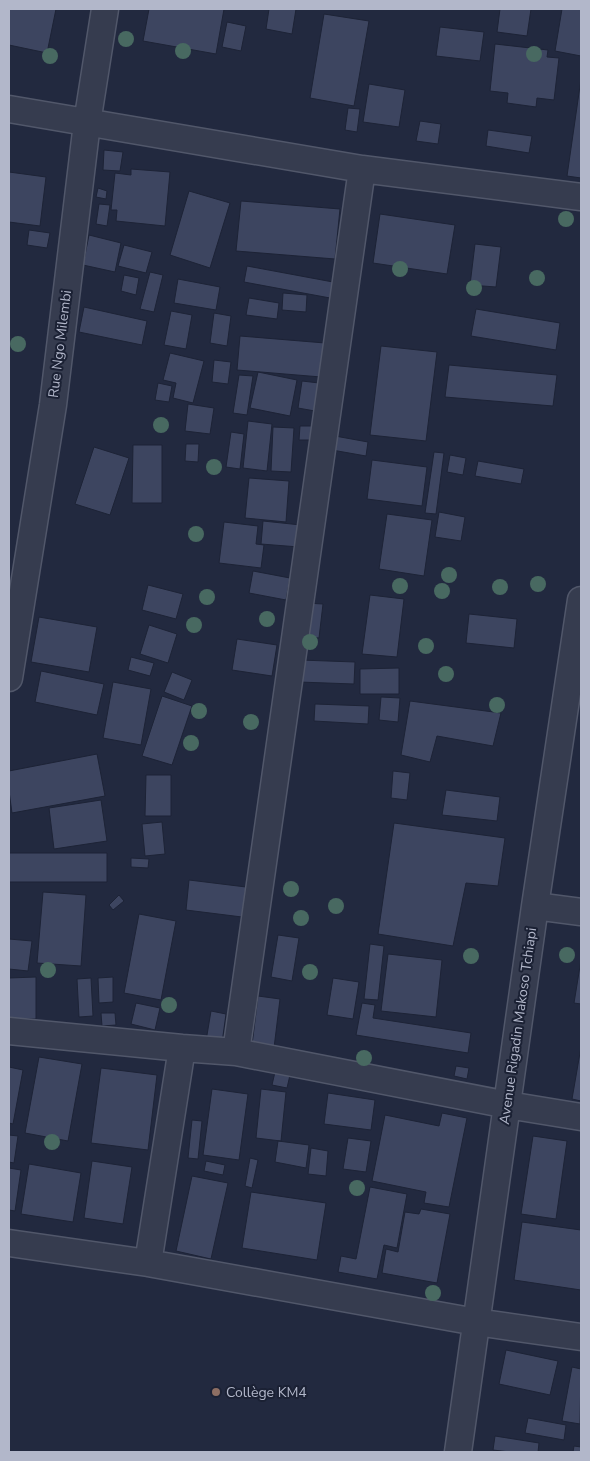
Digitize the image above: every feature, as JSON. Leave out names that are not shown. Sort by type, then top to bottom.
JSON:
[{"type":"street","name":"Rue Ngo Milembi","points":[[9,678],[53,405],[87,123],[105,9]]},
{"type":"street","points":[[9,109],[362,170],[581,197]]},
{"type":"street","points":[[236,1052],[362,170]]},
{"type":"street","name":"Avenue Rigadin Makoso Tchiapi","points":[[458,1452],[535,906],[574,702],[581,600]]},
{"type":"street","points":[[535,906],[581,912]]},
{"type":"street","points":[[9,1031],[236,1052],[508,1105],[581,1117]]},
{"type":"street","points":[[148,1263],[182,1048]]},
{"type":"street","points":[[9,1243],[148,1263],[476,1322],[581,1337]]},
{"type":"building","points":[[9,9],[56,9],[47,53],[9,45]]},
{"type":"building","points":[[149,9],[224,9],[216,54],[143,41]]},
{"type":"building","points":[[269,9],[296,9],[292,34],[266,29]]},
{"type":"building","points":[[500,9],[531,9],[527,36],[497,32]]},
{"type":"building","points":[[562,9],[581,9],[581,56],[555,51]]},
{"type":"building","points":[[324,14],[369,21],[354,106],[310,98]]},
{"type":"building","points":[[227,22],[246,26],[241,51],[222,47]]},
{"type":"building","points":[[440,27],[484,32],[480,61],[436,56]]},
{"type":"building","points":[[495,44],[548,50],[547,57],[559,58],[554,100],[537,98],[536,107],[507,103],[508,93],[490,91]]},
{"type":"building","points":[[581,79],[581,178],[567,176]]},
{"type":"building","points":[[369,84],[405,90],[399,127],[363,122]]},
{"type":"building","points":[[348,108],[360,109],[357,132],[345,130]]},
{"type":"building","points":[[420,121],[441,124],[438,144],[416,141]]},
{"type":"building","points":[[488,130],[532,136],[529,153],[486,146]]},
{"type":"building","points":[[104,150],[123,152],[120,171],[103,170]]},
{"type":"building","points":[[131,169],[170,172],[165,226],[116,221],[117,210],[111,210],[115,173],[131,175]]},
{"type":"building","points":[[9,172],[46,177],[40,226],[9,222]]},
{"type":"building","points":[[98,188],[107,191],[106,199],[96,197]]},
{"type":"building","points":[[189,191],[230,203],[210,268],[170,255]]},
{"type":"building","points":[[241,201],[340,209],[335,259],[236,251]]},
{"type":"building","points":[[99,204],[110,205],[107,226],[96,224]]},
{"type":"building","points":[[380,214],[455,225],[447,274],[373,263]]},
{"type":"building","points":[[29,230],[50,233],[47,248],[27,245]]},
{"type":"building","points":[[89,235],[121,243],[115,272],[83,265]]},
{"type":"building","points":[[475,244],[501,247],[496,287],[470,285]]},
{"type":"building","points":[[124,245],[152,252],[146,273],[118,266]]},
{"type":"building","points":[[247,266],[333,282],[330,298],[244,282]]},
{"type":"building","points":[[150,272],[163,275],[154,312],[140,309]]},
{"type":"building","points":[[124,275],[139,278],[136,295],[121,291]]},
{"type":"building","points":[[178,279],[220,287],[216,310],[174,303]]},
{"type":"building","points":[[283,293],[307,295],[306,312],[282,310]]},
{"type":"building","points":[[249,298],[279,303],[277,319],[246,315]]},
{"type":"building","points":[[84,307],[147,321],[142,345],[79,332]]},
{"type":"building","points":[[476,309],[560,323],[556,350],[471,336]]},
{"type":"building","points":[[171,311],[192,315],[186,349],[164,345]]},
{"type":"building","points":[[214,313],[231,316],[227,346],[210,343]]},
{"type":"building","points":[[240,336],[325,343],[321,377],[237,370]]},
{"type":"building","points":[[381,346],[437,352],[426,441],[370,435]]},
{"type":"building","points":[[170,353],[204,361],[193,403],[173,398],[176,383],[163,380]]},
{"type":"building","points":[[214,360],[231,362],[228,384],[212,382]]},
{"type":"building","points":[[449,365],[557,375],[553,406],[445,397]]},
{"type":"building","points":[[258,372],[297,380],[290,416],[250,408]]},
{"type":"building","points":[[239,375],[253,376],[247,415],[233,413]]},
{"type":"building","points":[[302,381],[319,383],[315,411],[298,408]]},
{"type":"building","points":[[158,383],[172,386],[169,402],[155,400]]},
{"type":"building","points":[[188,404],[214,408],[210,434],[185,431]]},
{"type":"building","points":[[248,421],[272,424],[267,471],[243,468]]},
{"type":"building","points":[[300,426],[312,426],[312,440],[299,440]]},
{"type":"building","points":[[273,427],[294,428],[291,472],[271,471]]},
{"type":"building","points":[[231,432],[244,434],[240,469],[226,467]]},
{"type":"building","points":[[335,436],[368,442],[366,456],[332,450]]},
{"type":"building","points":[[186,444],[199,444],[198,462],[185,461]]},
{"type":"building","points":[[133,445],[162,445],[162,503],[132,503]]},
{"type":"building","points":[[94,447],[129,458],[110,515],[75,504]]},
{"type":"building","points":[[434,452],[444,453],[436,514],[425,513]]},
{"type":"building","points":[[450,455],[466,458],[463,475],[447,472]]},
{"type":"building","points":[[372,460],[427,467],[422,506],[367,499]]},
{"type":"building","points":[[478,461],[524,469],[521,484],[475,476]]},
{"type":"building","points":[[249,478],[289,481],[286,522],[245,518]]},
{"type":"building","points":[[439,512],[465,517],[461,541],[435,537]]},
{"type":"building","points":[[387,514],[432,520],[424,576],[379,569]]},
{"type":"building","points":[[263,521],[301,525],[299,547],[261,544]]},
{"type":"building","points":[[224,522],[258,526],[256,544],[264,545],[261,568],[219,563]]},
{"type":"building","points":[[253,571],[290,578],[286,600],[249,593]]},
{"type":"building","points":[[148,585],[183,594],[176,619],[142,610]]},
{"type":"building","points":[[370,595],[404,599],[397,657],[362,654]]},
{"type":"building","points":[[305,603],[323,604],[319,638],[302,637]]},
{"type":"building","points":[[469,614],[517,619],[514,648],[466,643]]},
{"type":"building","points":[[39,617],[97,627],[89,672],[31,662]]},
{"type":"building","points":[[149,625],[177,634],[168,663],[140,654]]},
{"type":"building","points":[[237,639],[277,645],[272,676],[232,670]]},
{"type":"building","points":[[131,657],[154,663],[150,676],[128,670]]},
{"type":"building","points":[[300,660],[355,662],[354,684],[299,682]]},
{"type":"building","points":[[399,668],[399,694],[360,694],[360,669]]},
{"type":"building","points":[[41,671],[104,684],[97,715],[35,702]]},
{"type":"building","points":[[172,672],[192,680],[184,700],[164,692]]},
{"type":"building","points":[[113,682],[151,689],[141,745],[103,738]]},
{"type":"building","points":[[162,696],[192,706],[172,765],[142,756]]},
{"type":"building","points":[[381,697],[400,698],[398,722],[379,720]]},
{"type":"building","points":[[410,701],[501,713],[493,746],[437,736],[430,762],[401,755]]},
{"type":"building","points":[[315,704],[369,706],[368,724],[314,721]]},
{"type":"building","points":[[97,754],[105,796],[12,813],[9,771]]},
{"type":"building","points":[[393,771],[410,773],[407,800],[391,798]]},
{"type":"building","points":[[146,775],[171,775],[171,816],[145,816]]},
{"type":"building","points":[[446,790],[500,797],[497,821],[442,815]]},
{"type":"building","points":[[101,800],[107,841],[54,849],[49,808]]},
{"type":"building","points":[[162,822],[165,854],[145,856],[142,824]]},
{"type":"building","points":[[394,823],[505,838],[498,886],[466,883],[453,946],[378,934]]},
{"type":"building","points":[[9,853],[107,853],[107,882],[9,882]]},
{"type":"building","points":[[131,858],[149,859],[148,868],[131,867]]},
{"type":"building","points":[[189,880],[246,887],[242,917],[186,910]]},
{"type":"building","points":[[43,892],[86,895],[81,966],[37,963]]},
{"type":"building","points":[[119,895],[124,901],[113,910],[109,905]]},
{"type":"building","points":[[139,914],[176,921],[161,1000],[124,993]]},
{"type":"building","points":[[278,935],[299,938],[292,981],[271,977]]},
{"type":"building","points":[[9,939],[32,941],[28,971],[9,969]]},
{"type":"building","points":[[370,944],[384,946],[378,1000],[364,999]]},
{"type":"building","points":[[388,954],[442,960],[436,1017],[381,1011]]},
{"type":"building","points":[[581,960],[581,1004],[574,1003]]},
{"type":"building","points":[[36,977],[36,1019],[9,1019],[9,978]]},
{"type":"building","points":[[113,977],[113,1002],[99,1003],[98,978]]},
{"type":"building","points":[[91,978],[93,1016],[79,1017],[77,979]]},
{"type":"building","points":[[333,978],[359,982],[353,1019],[327,1015]]},
{"type":"building","points":[[258,996],[280,999],[274,1048],[252,1045]]},
{"type":"building","points":[[136,1003],[160,1008],[155,1030],[131,1024]]},
{"type":"building","points":[[362,1003],[375,1005],[373,1018],[471,1033],[468,1053],[356,1035]]},
{"type":"building","points":[[211,1011],[226,1014],[222,1043],[206,1041]]},
{"type":"building","points":[[101,1013],[115,1013],[116,1025],[102,1026]]},
{"type":"building","points":[[581,1047],[581,1101],[572,1099]]},
{"type":"building","points":[[39,1057],[82,1064],[68,1141],[25,1133]]},
{"type":"building","points":[[456,1066],[469,1068],[467,1079],[454,1076]]},
{"type":"building","points":[[9,1067],[23,1070],[13,1124],[9,1123]]},
{"type":"building","points":[[101,1068],[157,1075],[148,1150],[91,1143]]},
{"type":"building","points":[[275,1072],[290,1075],[287,1088],[272,1085]]},
{"type":"building","points":[[212,1089],[248,1094],[239,1160],[203,1155]]},
{"type":"building","points":[[261,1089],[286,1092],[281,1141],[256,1138]]},
{"type":"building","points":[[328,1093],[375,1100],[371,1130],[324,1124]]},
{"type":"building","points":[[442,1113],[467,1118],[449,1207],[424,1203],[426,1192],[372,1181],[385,1115],[439,1126]]},
{"type":"building","points":[[192,1120],[202,1121],[198,1159],[188,1158]]},
{"type":"building","points":[[9,1135],[18,1136],[14,1163],[9,1162]]},
{"type":"building","points":[[533,1136],[567,1141],[556,1219],[521,1214]]},
{"type":"building","points":[[348,1138],[371,1141],[366,1172],[343,1169]]},
{"type":"building","points":[[278,1141],[309,1145],[306,1168],[275,1162]]},
{"type":"building","points":[[311,1148],[328,1151],[326,1176],[308,1174]]},
{"type":"building","points":[[250,1158],[258,1160],[252,1188],[245,1186]]},
{"type":"building","points":[[92,1161],[132,1167],[123,1224],[84,1218]]},
{"type":"building","points":[[206,1161],[225,1165],[223,1175],[204,1171]]},
{"type":"building","points":[[29,1164],[81,1173],[73,1222],[21,1214]]},
{"type":"building","points":[[9,1168],[21,1170],[15,1211],[9,1210]]},
{"type":"building","points":[[192,1176],[228,1183],[211,1259],[176,1251]]},
{"type":"building","points":[[370,1187],[407,1194],[397,1248],[384,1245],[377,1279],[338,1272],[341,1256],[356,1259]]},
{"type":"building","points":[[251,1192],[326,1203],[317,1260],[242,1248]]},
{"type":"building","points":[[421,1209],[450,1214],[437,1283],[382,1273],[386,1249],[398,1252],[405,1212],[419,1214]]},
{"type":"building","points":[[522,1222],[581,1230],[581,1290],[514,1280]]},
{"type":"building","points":[[506,1350],[558,1361],[550,1395],[499,1384]]},
{"type":"building","points":[[572,1367],[581,1369],[580,1424],[562,1421]]},
{"type":"building","points":[[528,1418],[566,1425],[564,1440],[525,1433]]},
{"type":"building","points":[[495,1436],[539,1443],[538,1452],[493,1450]]},
{"type":"building","points":[[574,1446],[581,1447],[581,1452],[573,1452]]},
{"type":"place","name":"Collège KM4","points":[[216,1392]]}]
